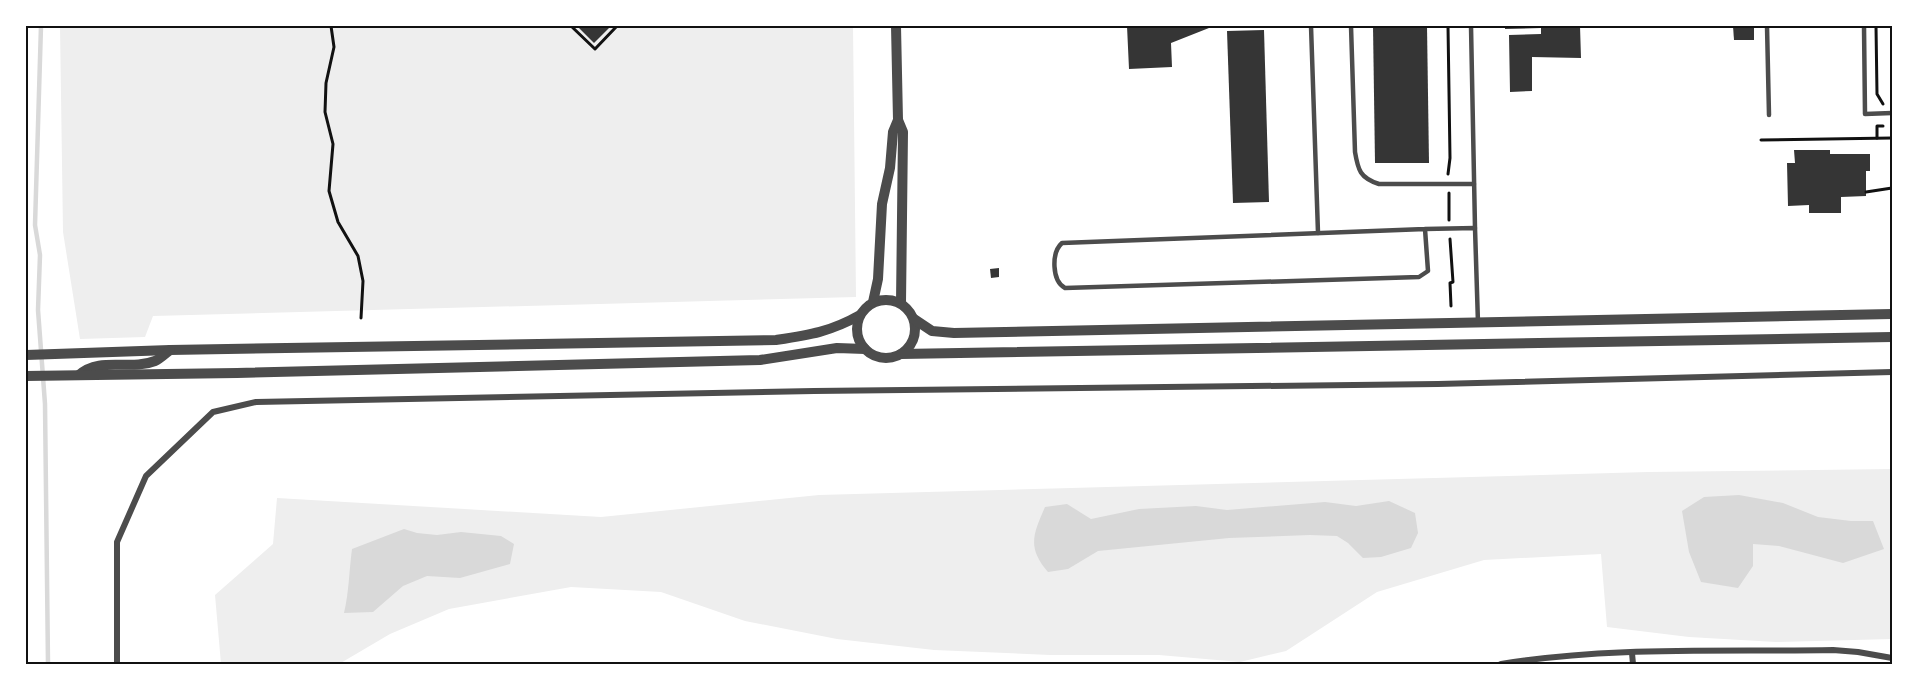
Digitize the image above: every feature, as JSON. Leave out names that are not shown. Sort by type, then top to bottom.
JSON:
[{"type":"street","points":[[896,26],[898,120],[903,132],[901,303]]},
{"type":"street","points":[[26,355],[171,350],[776,340],[822,333],[860,315],[873,302],[878,279],[882,204],[890,168],[892,132],[898,120]]},
{"type":"street","points":[[26,376],[261,373],[760,360],[837,348],[864,349],[881,358],[891,358],[909,348],[916,329],[914,319],[901,303],[891,300],[873,302]]},
{"type":"street","points":[[914,319],[932,331],[954,333],[1893,314]]},
{"type":"street","points":[[860,315],[856,332],[864,349]]},
{"type":"street","points":[[900,354],[1893,338]]},
{"type":"street","points":[[79,375],[89,367],[96,365],[141,364],[156,361],[171,350]]},
{"type":"street","points":[[117,664],[117,542],[146,476],[213,412],[256,402],[802,391],[1438,384],[1893,372]]},
{"type":"street","points":[[1501,664],[1546,657],[1632,653],[1833,650],[1893,658]]},
{"type":"street","points":[[1632,653],[1633,664]]},
{"type":"lane","points":[[1311,26],[1318,232]]},
{"type":"lane","points":[[1352,26],[1355,152],[1358,167],[1363,175],[1367,180],[1379,184],[1474,184]]},
{"type":"lane","points":[[1471,26],[1478,323]]},
{"type":"lane","points":[[1767,26],[1769,115]]},
{"type":"lane","points":[[1864,26],[1865,114],[1893,113]]},
{"type":"lane","points":[[1425,229],[1428,271],[1419,277],[1065,288],[1056,280],[1056,255],[1062,243],[1318,232],[1425,229],[1475,228]]},
{"type":"path","points":[[331,26],[333,47],[326,83],[325,112],[333,144],[329,191],[338,222],[358,256],[363,281],[361,318]]},
{"type":"path","points":[[571,26],[595,49],[618,26]]},
{"type":"path","points":[[1448,26],[1450,158],[1448,174]]},
{"type":"path","points":[[1876,26],[1878,94],[1883,104]]},
{"type":"path","points":[[1877,138],[1877,126],[1883,126]]},
{"type":"path","points":[[1761,140],[1893,138]]},
{"type":"path","points":[[1866,192],[1893,188]]},
{"type":"path","points":[[1449,193],[1449,220]]},
{"type":"path","points":[[1450,239],[1453,282],[1450,283],[1451,306]]},
{"type":"shaded area","points":[[60,26],[853,26],[856,297],[153,316],[145,337],[80,339],[63,232]]},
{"type":"shaded area","points":[[1892,469],[1892,639],[1776,642],[1689,637],[1607,627],[1601,554],[1484,560],[1377,592],[1286,651],[1240,662],[1159,655],[1050,655],[934,650],[837,639],[745,621],[661,592],[571,587],[449,609],[390,634],[339,664],[221,664],[215,595],[273,544],[277,498],[601,517],[819,495],[1648,472]]},
{"type":"shaded area","points":[[1739,495],[1783,503],[1818,517],[1873,521],[1884,549],[1843,563],[1779,546],[1753,544],[1753,566],[1738,588],[1701,582],[1689,552],[1682,511],[1704,497]]},
{"type":"shaded area","points":[[1389,501],[1415,513],[1418,533],[1411,548],[1381,557],[1363,558],[1337,536],[1229,538],[1098,551],[1068,569],[1048,572],[1037,555],[1034,541],[1037,525],[1045,507],[1067,504],[1091,519],[1139,509],[1196,506],[1227,510],[1325,502],[1356,506]]},
{"type":"shaded area","points":[[404,529],[437,535],[461,532],[501,536],[514,544],[510,564],[460,578],[427,576],[403,586],[373,612],[344,613],[352,549]]},
{"type":"building","points":[[577,26],[611,26],[594,43]]},
{"type":"building","points":[[1127,26],[1214,26],[1171,43],[1172,67],[1129,69]]},
{"type":"building","points":[[1373,26],[1427,26],[1429,163],[1375,163]]},
{"type":"building","points":[[1505,26],[1580,26],[1581,58],[1532,57],[1532,91],[1510,92],[1509,35],[1541,34],[1541,28],[1505,29]]},
{"type":"building","points":[[1733,26],[1754,26],[1754,40],[1734,40]]},
{"type":"building","points":[[1264,30],[1269,202],[1233,203],[1227,31]]},
{"type":"building","points":[[1794,150],[1830,150],[1830,154],[1870,154],[1870,171],[1866,171],[1866,196],[1841,197],[1841,213],[1809,213],[1809,205],[1788,206],[1787,163],[1795,163]]},
{"type":"building","points":[[999,268],[999,277],[991,278],[990,269]]},
{"type":"waterway","points":[[41,26],[35,225],[40,255],[38,310],[45,404],[48,664]]}]
